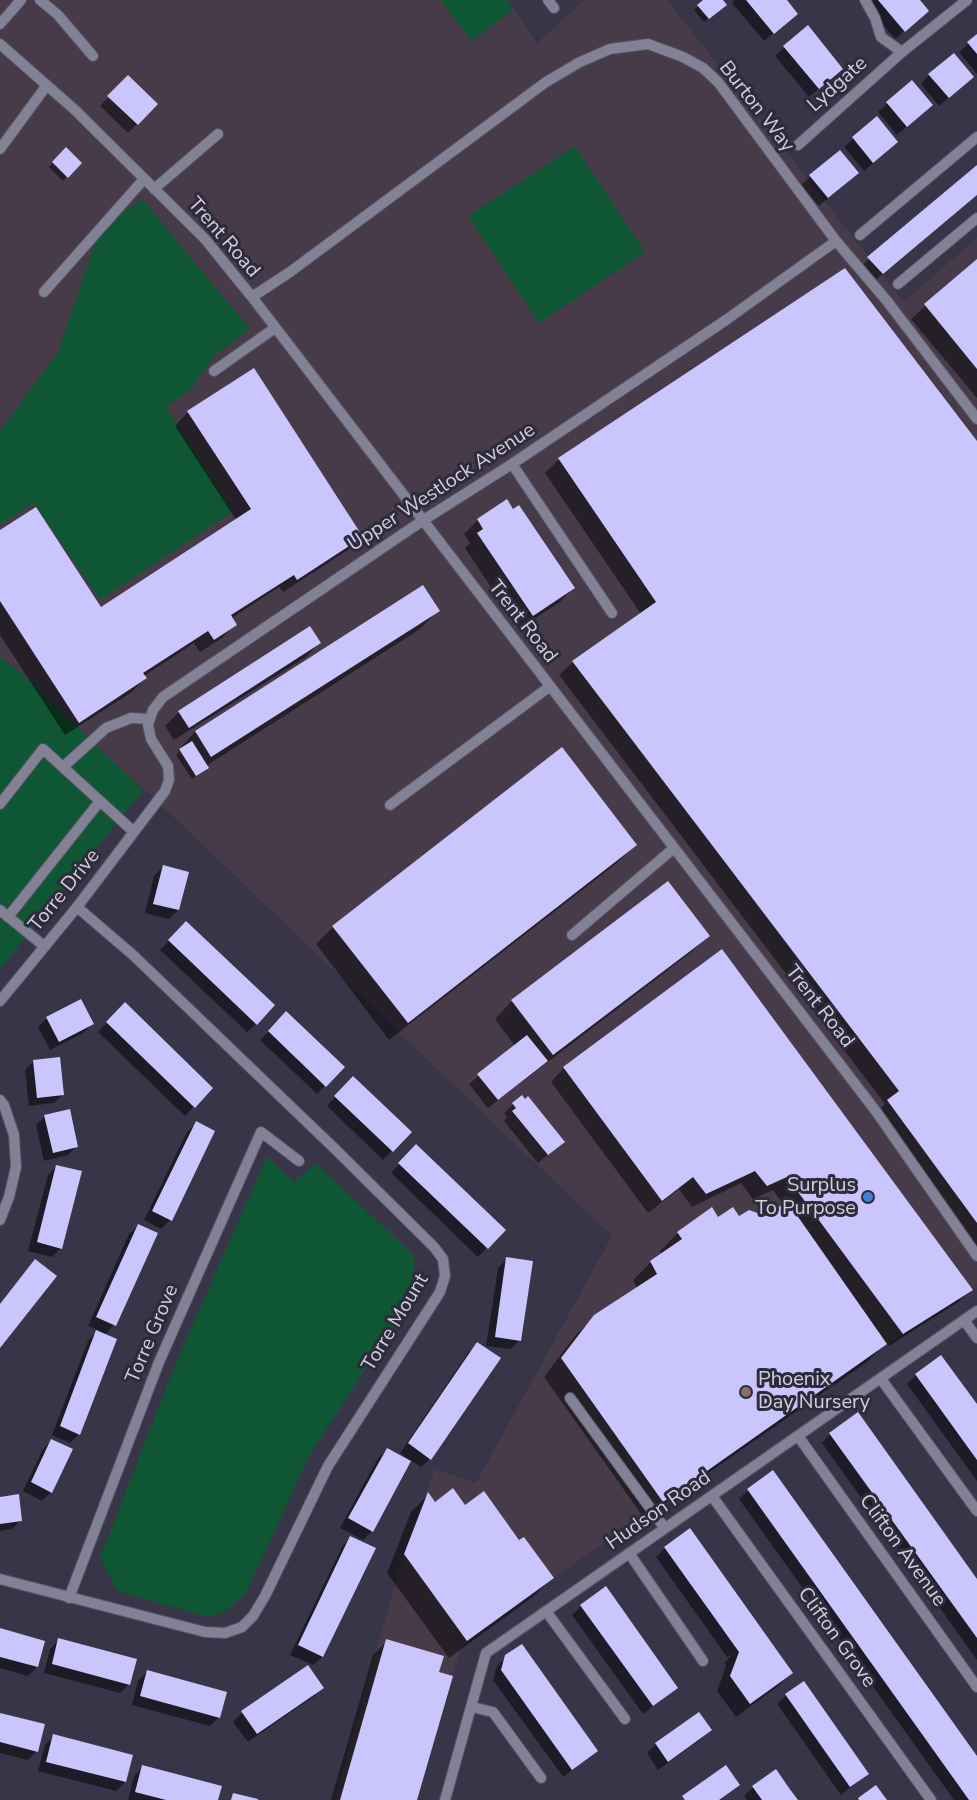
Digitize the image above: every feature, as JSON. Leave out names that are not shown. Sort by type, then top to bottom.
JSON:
[{"type":"street","points":[[0,24],[21,0]]},
{"type":"street","points":[[39,0],[58,15],[93,56]]},
{"type":"street","name":"Lydgate","points":[[865,0],[875,18],[881,37],[902,52]]},
{"type":"street","name":"Lydgate","points":[[798,145],[902,52],[967,0]]},
{"type":"street","name":"Trent Road","points":[[0,44],[47,85],[205,239],[252,297],[875,1110],[977,1256]]},
{"type":"street","name":"Burton Way","points":[[252,297],[290,272],[546,82],[580,62],[610,49],[648,44],[667,50],[703,68],[718,82],[836,241],[886,301],[977,419]]},
{"type":"street","points":[[0,149],[47,85]]},
{"type":"street","points":[[154,189],[218,134]]},
{"type":"street","points":[[860,235],[977,137]]},
{"type":"street","points":[[44,292],[144,179]]},
{"type":"street","points":[[898,284],[977,218]]},
{"type":"street","name":"Upper Westlock Avenue","points":[[150,719],[153,710],[163,697],[422,521],[512,464],[726,320],[836,241]]},
{"type":"street","points":[[214,371],[275,328]]},
{"type":"street","points":[[512,464],[612,613]]},
{"type":"street","points":[[390,806],[549,687]]},
{"type":"street","points":[[63,767],[106,728],[131,718],[150,719]]},
{"type":"street","name":"Torre Drive","points":[[0,1001],[77,907],[165,791],[169,780],[168,766],[151,739],[148,725],[150,719]]},
{"type":"street","points":[[0,804],[43,749],[134,832]]},
{"type":"street","points":[[44,946],[4,913],[100,801]]},
{"type":"street","points":[[572,935],[674,848]]},
{"type":"street","name":"Torre Mount","points":[[0,1579],[205,1632],[225,1633],[242,1627],[253,1616],[265,1596],[328,1466],[440,1292],[445,1276],[442,1259],[434,1247],[141,962],[77,907]]},
{"type":"street","points":[[0,1100],[14,1135],[16,1167],[9,1197],[0,1220]]},
{"type":"street","name":"Torre Grove","points":[[69,1598],[159,1362],[261,1132],[299,1161]]},
{"type":"street","name":"Hudson Road","points":[[445,1800],[486,1653],[977,1311]]},
{"type":"street","points":[[964,1320],[977,1338]]},
{"type":"street","points":[[881,1379],[977,1511]]},
{"type":"street","points":[[570,1398],[664,1527]]},
{"type":"street","name":"Clifton Avenue","points":[[798,1436],[977,1687]]},
{"type":"street","name":"Clifton Grove","points":[[712,1496],[931,1800]]},
{"type":"street","points":[[629,1553],[703,1661]]},
{"type":"street","points":[[546,1611],[625,1719]]},
{"type":"street","points":[[472,1707],[493,1712],[541,1778]]},
{"type":"shaded area","points":[[0,0],[508,0],[537,43],[585,0],[667,0],[904,302],[977,238],[977,1287],[887,1344],[462,1645],[417,1800],[334,1800],[404,1554],[435,1469],[476,1483],[612,1236],[158,802],[83,735],[20,672],[0,657]]},
{"type":"green space","points":[[440,0],[508,0],[514,9],[472,41]]},
{"type":"green space","points":[[575,146],[645,252],[539,323],[468,216]]},
{"type":"green space","points":[[142,199],[250,329],[215,355],[192,388],[166,407],[232,512],[100,600],[34,503],[0,524],[0,431],[58,352],[100,229]]},
{"type":"green space","points":[[0,657],[20,672],[143,790],[0,969]]},
{"type":"green space","points":[[267,1156],[294,1182],[316,1163],[414,1257],[415,1291],[309,1456],[246,1593],[226,1610],[214,1616],[201,1615],[117,1591],[100,1558],[173,1370]]},
{"type":"building","points":[[703,0],[723,0],[727,5],[709,19],[697,5]]},
{"type":"building","points":[[746,0],[787,0],[798,14],[774,34]]},
{"type":"building","points":[[878,0],[920,0],[929,11],[905,32]]},
{"type":"building","points":[[808,25],[843,69],[819,89],[783,46]]},
{"type":"building","points":[[977,34],[977,54],[967,42]]},
{"type":"building","points":[[954,53],[974,77],[949,98],[928,74]]},
{"type":"building","points":[[128,75],[158,104],[138,125],[107,96]]},
{"type":"building","points":[[912,80],[933,105],[907,127],[886,102]]},
{"type":"building","points":[[877,116],[898,142],[873,163],[852,137]]},
{"type":"building","points":[[66,147],[82,163],[68,178],[52,162]]},
{"type":"building","points":[[840,150],[859,173],[828,198],[809,175]]},
{"type":"building","points":[[977,165],[977,195],[883,274],[867,257]]},
{"type":"building","points":[[977,259],[977,369],[924,304]]},
{"type":"building","points":[[845,268],[977,441],[977,1223],[887,1100],[899,1091],[572,661],[656,602],[558,458]]},
{"type":"building","points":[[254,368],[363,537],[297,580],[294,575],[231,615],[237,625],[214,640],[208,631],[143,673],[147,678],[79,723],[0,601],[0,530],[36,507],[101,607],[251,509],[187,411]]},
{"type":"building","points":[[507,499],[513,509],[519,505],[575,588],[533,616],[477,533],[483,529],[477,519]]},
{"type":"building","points":[[423,585],[440,611],[211,757],[195,731]]},
{"type":"building","points":[[310,626],[321,643],[189,728],[178,711]]},
{"type":"building","points":[[192,741],[209,768],[196,776],[179,749]]},
{"type":"building","points":[[562,747],[637,845],[408,1023],[332,926]]},
{"type":"building","points":[[163,865],[189,872],[179,910],[153,904]]},
{"type":"building","points":[[668,881],[710,936],[553,1055],[511,1000]]},
{"type":"building","points":[[186,921],[275,1005],[257,1025],[168,940]]},
{"type":"building","points":[[722,949],[973,1290],[903,1334],[787,1177],[767,1186],[755,1171],[706,1194],[693,1177],[662,1201],[563,1067]]},
{"type":"building","points":[[81,999],[94,1024],[59,1042],[46,1017]]},
{"type":"building","points":[[125,1002],[213,1088],[195,1108],[106,1022]]},
{"type":"building","points":[[286,1011],[345,1067],[326,1087],[268,1031]]},
{"type":"building","points":[[527,1035],[548,1061],[498,1100],[477,1074]]},
{"type":"building","points":[[60,1057],[64,1095],[37,1098],[33,1060]]},
{"type":"building","points":[[353,1076],[412,1132],[393,1152],[334,1096]]},
{"type":"building","points":[[522,1095],[525,1099],[528,1096],[565,1142],[548,1155],[512,1111],[516,1108],[512,1103]]},
{"type":"building","points":[[70,1109],[78,1147],[53,1153],[44,1115]]},
{"type":"building","points":[[196,1121],[215,1131],[172,1221],[152,1211]]},
{"type":"building","points":[[416,1144],[506,1230],[488,1249],[398,1163]]},
{"type":"building","points":[[56,1165],[82,1171],[62,1249],[37,1242]]},
{"type":"building","points":[[787,1201],[887,1344],[663,1502],[561,1358],[594,1315],[657,1274],[650,1261],[682,1239],[677,1232],[712,1207],[718,1217],[733,1207],[739,1216],[749,1210],[766,1216]]},
{"type":"building","points":[[138,1224],[158,1233],[116,1326],[96,1317]]},
{"type":"building","points":[[506,1257],[533,1261],[521,1341],[495,1337]]},
{"type":"building","points":[[35,1259],[57,1276],[0,1348],[0,1304]]},
{"type":"building","points":[[96,1330],[117,1339],[80,1435],[60,1426]]},
{"type":"building","points":[[477,1342],[501,1358],[431,1460],[408,1443]]},
{"type":"building","points":[[941,1355],[977,1404],[977,1460],[915,1374]]},
{"type":"building","points":[[858,1412],[977,1579],[977,1638],[829,1433]]},
{"type":"building","points":[[51,1439],[73,1449],[52,1493],[31,1482]]},
{"type":"building","points":[[387,1448],[411,1461],[373,1532],[348,1518]]},
{"type":"building","points":[[773,1470],[977,1756],[977,1800],[969,1800],[747,1489]]},
{"type":"building","points":[[453,1488],[465,1505],[484,1491],[519,1540],[524,1537],[554,1578],[467,1641],[404,1554],[428,1492],[435,1502]]},
{"type":"building","points":[[19,1494],[22,1521],[0,1524],[0,1497]]},
{"type":"building","points":[[690,1528],[793,1673],[750,1704],[730,1676],[739,1652],[664,1547]]},
{"type":"building","points":[[350,1536],[376,1548],[323,1657],[298,1645]]},
{"type":"building","points":[[606,1586],[678,1688],[653,1706],[580,1605]]},
{"type":"building","points":[[0,1628],[45,1641],[38,1667],[0,1657]]},
{"type":"building","points":[[58,1638],[137,1659],[130,1685],[52,1664]]},
{"type":"building","points":[[386,1639],[444,1656],[439,1672],[453,1676],[417,1800],[340,1800]]},
{"type":"building","points":[[522,1644],[598,1751],[572,1770],[501,1670],[505,1655]]},
{"type":"building","points":[[308,1665],[324,1688],[257,1734],[241,1711]]},
{"type":"building","points":[[147,1670],[227,1692],[220,1718],[140,1696]]},
{"type":"building","points":[[804,1681],[869,1774],[850,1787],[785,1694]]},
{"type":"building","points":[[699,1712],[712,1730],[668,1762],[655,1743]]},
{"type":"building","points":[[0,1713],[45,1724],[38,1752],[0,1742]]},
{"type":"building","points":[[53,1734],[133,1755],[126,1782],[46,1762]]},
{"type":"building","points":[[142,1765],[222,1786],[218,1800],[166,1800],[135,1792]]},
{"type":"building","points":[[726,1765],[740,1785],[719,1800],[685,1800],[682,1796]]},
{"type":"building","points":[[776,1769],[798,1800],[762,1800],[752,1786]]},
{"type":"building","points":[[876,1785],[887,1800],[859,1800],[858,1798]]},
{"type":"building","points":[[233,1793],[258,1799],[258,1800],[231,1800]]},
{"type":"place","name":"Surplus To Purpose","points":[[868,1197]]},
{"type":"place","name":"Phoenix Day Nursery","points":[[746,1392]]}]
